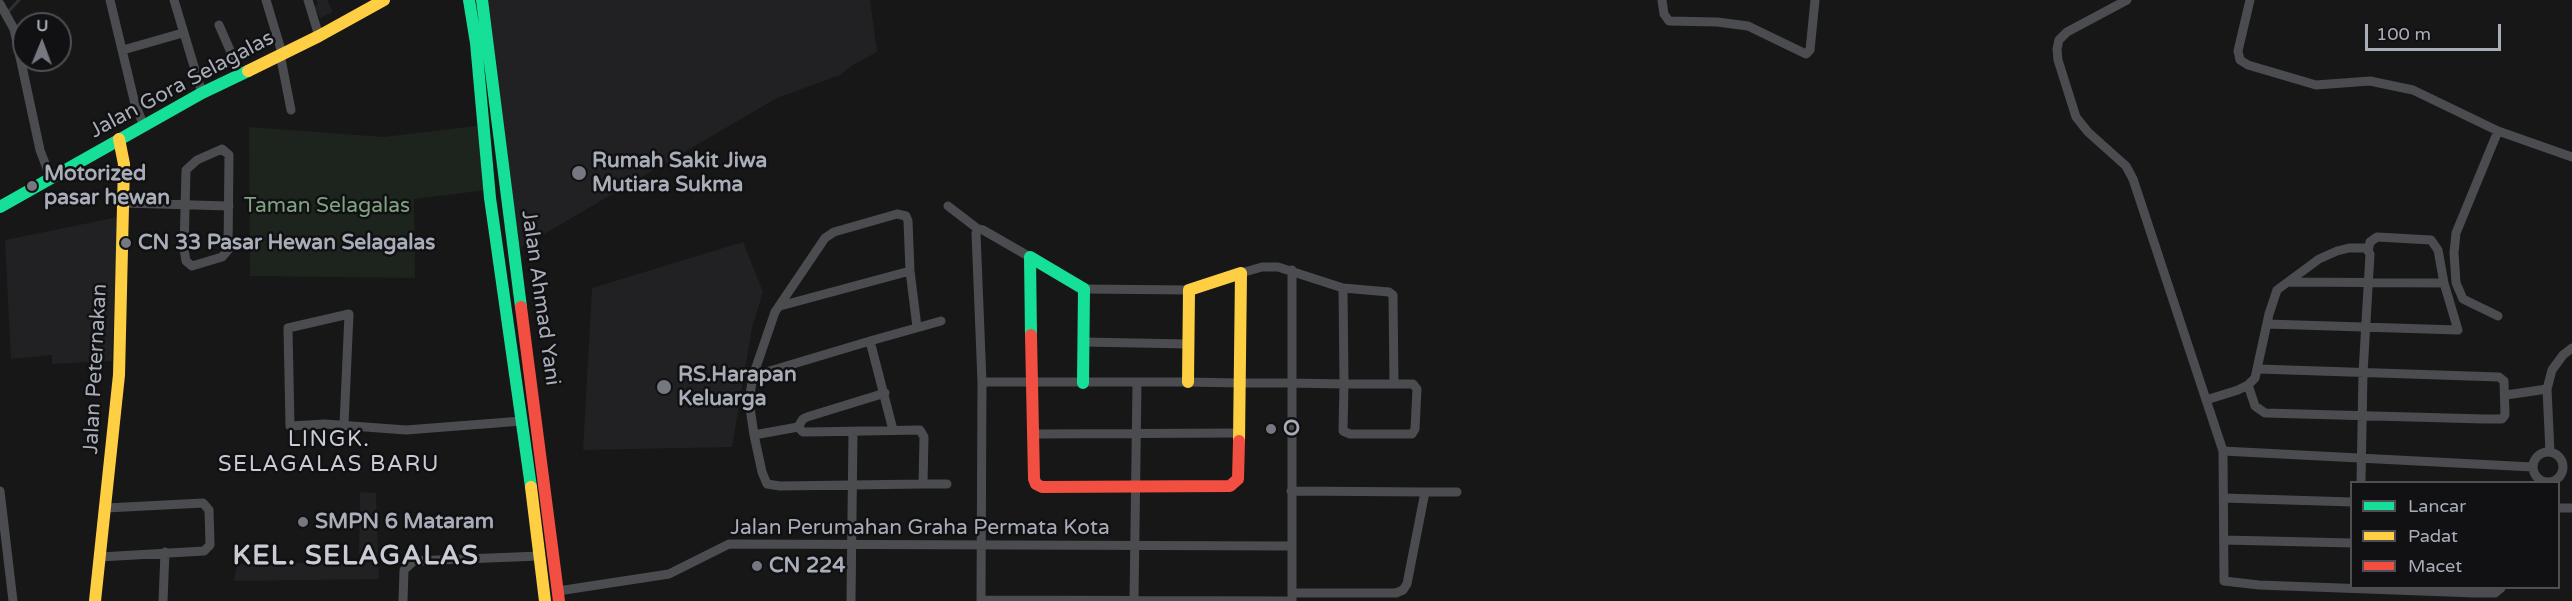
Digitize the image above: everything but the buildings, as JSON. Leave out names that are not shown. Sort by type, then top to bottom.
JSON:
[{"type":"main road","name":"Jalan Gora Selagalas","points":[[0,207],[202,93],[319,36],[384,0]]},
{"type":"main road","points":[[469,0],[476,43],[490,198],[527,452],[545,601]]},
{"type":"main road","name":"Jalan Ahmad Yani","points":[[482,0],[559,596]]},
{"type":"main road","name":"Jalan Peternakan","points":[[94,601],[120,375],[124,164],[119,139]]},
{"type":"main road","points":[[1030,257],[1084,289],[1083,383]]},
{"type":"main road","points":[[1030,257],[1034,479],[1042,487],[1234,485],[1238,479],[1240,273],[1189,290],[1188,382]]},
{"type":"main road","points":[[524,436],[536,429]]},
{"type":"main road","points":[[527,452],[540,448]]},
{"type":"street","points":[[110,0],[135,104],[144,126]]},
{"type":"street","points":[[174,0],[202,93]]},
{"type":"street","points":[[266,0],[281,53],[291,110]]},
{"type":"street","points":[[308,0],[319,36]]},
{"type":"street","points":[[1662,0],[1664,14],[1669,21],[1717,22],[1748,26],[1806,54],[1810,50],[1815,0]]},
{"type":"street","points":[[2127,0],[2067,32],[2059,40],[2058,60],[2076,117],[2088,132],[2126,166],[2133,179],[2223,451],[2222,577],[2228,583],[2350,588]]},
{"type":"street","points":[[2250,0],[2238,51],[2240,60],[2248,65],[2316,85],[2370,81],[2413,90],[2498,130],[2572,157]]},
{"type":"street","points":[[1,6],[10,18],[14,29],[40,150],[51,179]]},
{"type":"street","points":[[219,26],[240,73]]},
{"type":"street","points":[[123,50],[178,34]]},
{"type":"street","points":[[2498,130],[2456,233],[2454,253],[2456,283],[2463,299],[2498,316]]},
{"type":"street","points":[[222,149],[227,150],[229,155],[229,206],[226,254],[192,266],[187,263],[185,258],[185,206],[188,167],[205,155],[222,149]]},
{"type":"street","points":[[123,203],[229,206]]},
{"type":"street","points":[[948,206],[978,229],[1030,257]]},
{"type":"street","points":[[917,327],[906,216],[897,214],[834,232],[825,238],[775,312],[753,376],[749,401],[754,435],[767,484],[780,486],[947,484]]},
{"type":"street","points":[[978,229],[976,233],[982,382],[981,600],[1134,601],[1292,598],[1396,593],[1403,590],[1407,584],[1425,492]]},
{"type":"street","points":[[2267,324],[2366,327],[2458,330],[2444,283],[2438,250],[2431,240],[2377,237],[2370,242],[2368,251],[2368,282],[2366,327],[2364,373],[2362,415],[2361,481]]},
{"type":"street","points":[[2206,400],[2248,385],[2255,378],[2277,290],[2319,259],[2337,250],[2363,248],[2368,251]]},
{"type":"street","points":[[1240,273],[1262,267],[1293,270],[1343,288],[1389,292],[1393,295],[1394,384]]},
{"type":"street","points":[[1292,598],[1293,270]]},
{"type":"street","points":[[780,306],[910,271]]},
{"type":"street","points":[[2286,282],[2444,283]]},
{"type":"street","points":[[982,382],[1188,382],[1344,384],[1413,384],[1417,389],[1415,429],[1408,435],[1345,433],[1342,428],[1344,384],[1343,288]]},
{"type":"street","points":[[1084,289],[1189,290]]},
{"type":"street","points":[[344,425],[349,314],[288,328],[290,426],[344,425],[406,430],[522,421]]},
{"type":"street","points":[[753,376],[941,321]]},
{"type":"street","points":[[870,341],[894,430]]},
{"type":"street","points":[[1084,342],[1188,344]]},
{"type":"street","points":[[2550,452],[2547,389],[2552,370],[2563,355],[2572,348]]},
{"type":"street","points":[[2248,385],[2255,406],[2265,413],[2498,419],[2505,415],[2504,381],[2492,375],[2259,369]]},
{"type":"street","points":[[1134,601],[1137,383]]},
{"type":"street","points":[[2506,395],[2547,389]]},
{"type":"street","points":[[754,435],[798,427],[803,419],[885,393]]},
{"type":"street","points":[[798,427],[803,432],[916,429],[923,432],[923,484]]},
{"type":"street","points":[[851,601],[853,432]]},
{"type":"street","points":[[1034,434],[1238,433]]},
{"type":"street","points":[[2223,451],[2532,467]]},
{"type":"street","points":[[2532,467],[2538,455],[2550,452],[2558,455],[2568,467],[2558,479],[2553,481]]},
{"type":"street","points":[[2532,467],[2538,479],[2546,481]]},
{"type":"street","points":[[0,491],[1,519],[13,601]]},
{"type":"street","points":[[1291,491],[1457,492]]},
{"type":"street","points":[[2224,498],[2350,502]]},
{"type":"street","points":[[100,557],[208,549],[210,545],[209,510],[205,504],[106,508]]},
{"type":"street","points":[[2224,540],[2350,543]]},
{"type":"street","name":"Jalan Perumahan Graha Permata Kota","points":[[559,596],[676,572],[724,545],[1291,546]]},
{"type":"street","points":[[163,601],[165,552]]},
{"type":"street","points":[[403,601],[404,570],[414,561],[540,556]]},
{"type":"street","points":[[2387,589],[2487,593],[2494,593],[2500,589]]},
{"type":"shaded area","points":[[316,0],[327,0],[333,12],[320,18],[314,6],[318,4]]},
{"type":"shaded area","name":"Rumah Sakit Jiwa Mutiara Sukma","points":[[483,0],[870,0],[877,52],[840,75],[777,98],[520,248]]},
{"type":"shaded area","points":[[118,217],[112,361],[52,364],[52,355],[11,359],[5,240]]},
{"type":"shaded area","name":"RS.Harapan Keluarga","points":[[743,242],[763,292],[752,328],[732,447],[583,450],[592,288]]},
{"type":"shaded area","points":[[360,492],[376,493],[379,579],[234,581],[237,564],[359,562]]},
{"type":"green space","name":"Taman Selagalas","points":[[477,126],[486,190],[414,199],[415,278],[250,276],[249,127],[384,137]]},
{"type":"waterway","points":[[8,12],[19,0]]},
{"type":"traffic: fast","points":[[469,0],[476,43],[490,198],[531,487]]},
{"type":"traffic: fast","points":[[482,0],[521,307]]},
{"type":"traffic: fast","points":[[0,207],[202,93],[248,71]]},
{"type":"traffic: fast","points":[[1031,335],[1030,257],[1084,289],[1083,383]]},
{"type":"traffic: slow","points":[[248,71],[319,36],[384,0]]},
{"type":"traffic: slow","points":[[95,601],[119,375],[124,164],[119,139]]},
{"type":"traffic: slow","points":[[1188,382],[1189,290],[1241,273],[1239,441]]},
{"type":"traffic: slow","points":[[531,487],[545,601]]},
{"type":"traffic: jam","points":[[521,307],[559,601]]},
{"type":"traffic: jam","points":[[1031,335],[1034,479],[1036,484],[1042,487],[1230,486],[1238,479],[1239,441]]},
{"type":"place","name":"Rumah Sakit Jiwa Mutiara Sukma","points":[[579,173]]},
{"type":"place","name":"Motorized pasar hewan","points":[[32,186]]},
{"type":"place","name":"CN 33 Pasar Hewan Selagalas","points":[[126,243]]},
{"type":"place","name":"RS.Harapan Keluarga","points":[[664,387]]},
{"type":"place","name":"O","points":[[1271,429]]},
{"type":"place","name":"SMPN 6 Mataram","points":[[303,522]]},
{"type":"place","name":"CN 224","points":[[757,566]]},
{"type":"district","name":"LINGK. SELAGALAS BARU","points":[[329,452]]},
{"type":"district","name":"KEL. SELAGALAS","points":[[356,557]]}]
